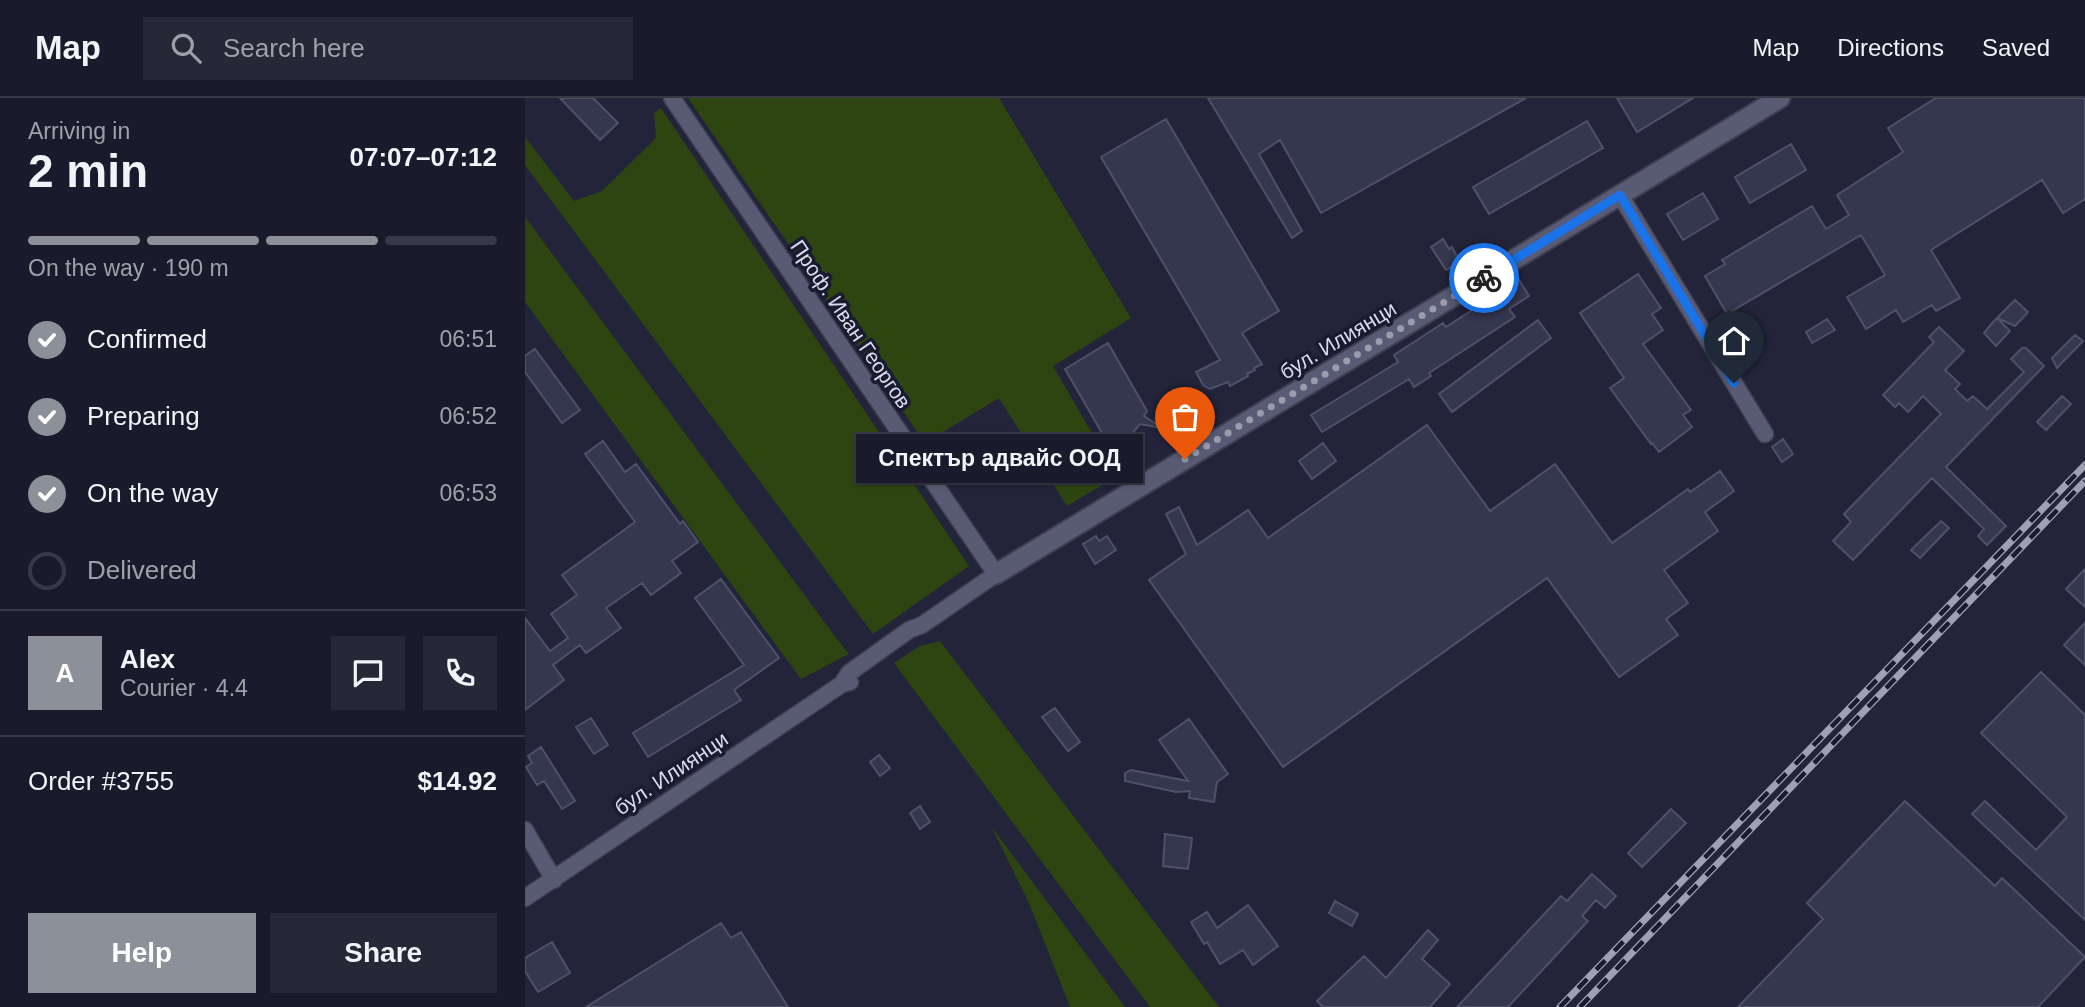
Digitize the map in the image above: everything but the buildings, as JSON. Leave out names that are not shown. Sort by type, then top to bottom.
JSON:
[{"type":"street","name":"Проф. Иван Георгов","points":[[672,98],[996,574]]},
{"type":"street","name":"бул. Илиянци","points":[[525,898],[842,684],[849,673],[909,630],[922,625],[996,574],[1780,98]]},
{"type":"street","points":[[1620,195],[1765,435]]},
{"type":"street","points":[[525,830],[554,880]]},
{"type":"green space","points":[[688,98],[999,98],[1131,318],[1053,366],[1117,476],[1067,506],[999,398],[925,443]]},
{"type":"green space","points":[[661,108],[969,566],[873,634],[525,165],[525,137],[574,201],[602,191],[656,138],[654,113]]},
{"type":"green space","points":[[525,217],[849,654],[801,679],[525,302]]},
{"type":"green space","points":[[940,641],[1219,1007],[1150,1007],[894,663],[920,646]]},
{"type":"green space","points":[[991,826],[1125,1007],[1070,1007],[1029,903]]},
{"type":"railway","points":[[1560,1007],[2085,465]]},
{"type":"railway","points":[[1580,1007],[2085,481]]},
{"type":"way so far","points":[[1185,459],[1484,278]]},
{"type":"place","name":"Спектър адвайс ООД","points":[[1185,459]]},
{"type":"route","points":[[1484,278],[1620,195],[1734,383]]}]
